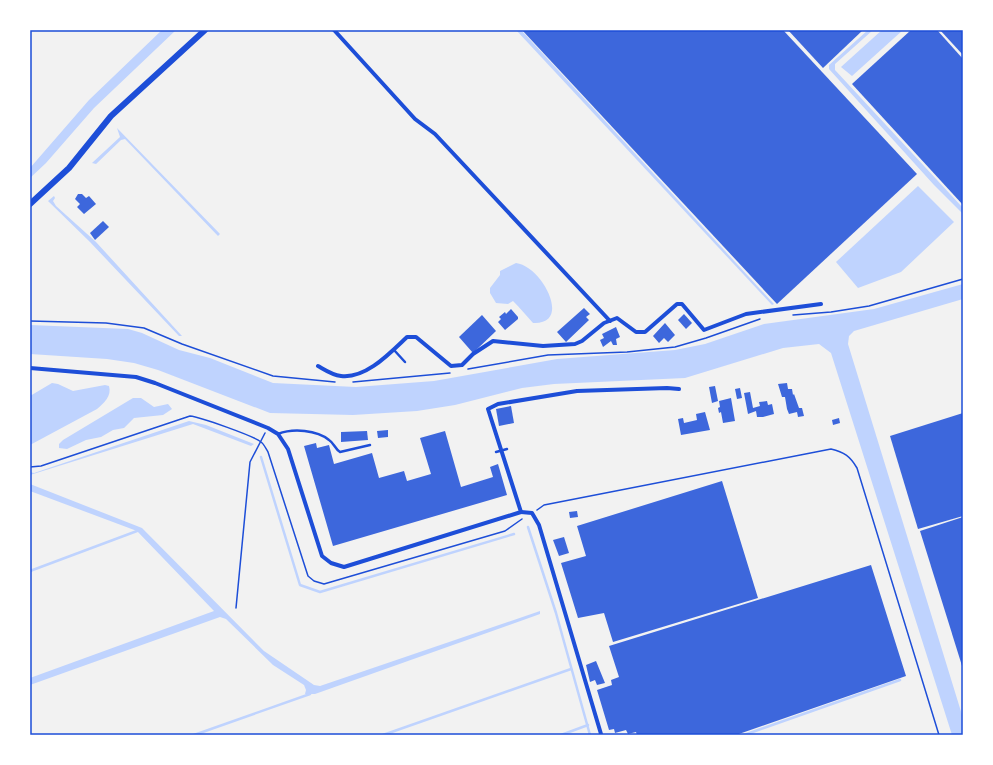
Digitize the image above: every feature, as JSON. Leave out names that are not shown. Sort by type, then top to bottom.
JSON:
[{"type":"street","points":[[30,204],[69,168],[111,116],[205,30]]},
{"type":"street","points":[[334,30],[415,119],[435,134],[610,321]]},
{"type":"street","points":[[318,366],[340,376],[352,375],[367,370],[407,337],[416,337],[451,366],[456,366],[462,365],[473,354],[493,341],[543,346],[575,344],[582,341],[598,327],[617,318],[636,332],[645,332],[677,304],[682,304],[704,330],[746,314],[821,304]]},
{"type":"street","points":[[30,368],[136,377],[155,382],[268,428],[278,434],[288,449],[322,556],[331,563],[344,567],[521,512],[532,513],[539,525],[601,734]]},
{"type":"street","points":[[521,512],[488,409],[498,404],[577,391],[667,388],[678,390]]},
{"type":"lane","points":[[394,349],[405,362]]},
{"type":"lane","points":[[278,434],[284,432],[318,433],[332,442],[340,452],[370,445]]},
{"type":"lane","points":[[496,452],[507,449]]},
{"type":"path","points":[[791,315],[831,312],[869,306],[963,279]]},
{"type":"path","points":[[462,370],[548,355],[627,352],[675,347],[763,318]]},
{"type":"path","points":[[30,321],[106,323],[144,328],[182,344],[273,376],[338,382]]},
{"type":"path","points":[[352,382],[454,372]]},
{"type":"path","points":[[236,608],[250,462],[268,428]]},
{"type":"water","points":[[162,30],[176,30],[94,108],[46,163],[30,178],[30,168],[89,100]]},
{"type":"water","points":[[516,30],[521,30],[774,304],[772,305]]},
{"type":"water","points":[[868,30],[873,30],[835,64],[835,70],[963,208],[963,214],[934,185],[829,69],[829,65]]},
{"type":"water","points":[[882,30],[903,30],[852,76],[841,67]]},
{"type":"water","points":[[117,128],[220,234],[218,236],[125,139],[121,140],[96,164],[92,163],[120,137]]},
{"type":"water","points":[[918,186],[954,222],[901,272],[858,288],[836,262]]},
{"type":"water","points":[[54,196],[55,198],[53,201],[56,206],[96,242],[182,336],[179,336],[90,242],[48,201]]},
{"type":"water","points":[[516,263],[526,267],[535,274],[549,295],[552,306],[551,315],[545,321],[533,323],[513,301],[508,304],[496,303],[490,293],[490,288],[500,275],[500,271]]},
{"type":"water","points":[[963,284],[963,299],[854,331],[849,336],[848,344],[963,718],[963,735],[952,735],[831,353],[819,344],[783,348],[685,378],[554,384],[522,388],[455,405],[417,411],[353,415],[270,413],[158,370],[134,363],[107,359],[30,354],[30,325],[128,329],[142,333],[179,350],[210,358],[273,383],[356,387],[434,381],[557,359],[675,350],[705,344],[764,324],[874,309]]},
{"type":"water","points":[[52,383],[58,384],[73,391],[105,385],[109,386],[110,390],[105,402],[97,409],[30,445],[30,396]]},
{"type":"water","points":[[133,398],[141,398],[154,407],[168,404],[172,409],[163,415],[134,418],[124,428],[113,430],[101,437],[86,440],[67,449],[59,448],[59,444],[63,440]]},
{"type":"water","points":[[189,421],[206,425],[254,444],[251,446],[193,424],[30,475],[30,472],[34,473]]},
{"type":"water","points":[[30,484],[142,528],[264,651],[314,685],[320,686],[540,611],[540,614],[315,694],[305,694],[306,690],[304,685],[273,665],[226,619],[220,617],[30,685],[30,678],[214,611],[137,531],[30,491]]},
{"type":"building","points":[[522,30],[783,30],[917,174],[777,304]]},
{"type":"building","points":[[788,30],[863,30],[823,68]]},
{"type":"building","points":[[911,30],[937,30],[963,59],[963,205],[852,84]]},
{"type":"building","points":[[940,30],[963,30],[963,55]]},
{"type":"building","points":[[78,194],[82,194],[86,198],[89,196],[96,204],[84,214],[77,207],[80,204],[75,199]]},
{"type":"building","points":[[103,221],[109,227],[95,240],[90,233]]},
{"type":"building","points":[[584,308],[590,314],[586,317],[589,320],[566,342],[557,332]]},
{"type":"building","points":[[511,309],[518,319],[505,330],[498,322],[501,319],[499,317],[505,312],[506,314]]},
{"type":"building","points":[[684,314],[692,323],[686,329],[678,320]]},
{"type":"building","points":[[482,315],[496,331],[473,353],[459,337]]},
{"type":"building","points":[[665,323],[675,335],[668,342],[664,338],[659,343],[653,336]]},
{"type":"building","points":[[616,327],[620,337],[616,339],[617,345],[613,345],[611,341],[603,347],[600,340],[604,338],[602,334]]},
{"type":"building","points":[[787,383],[788,389],[792,389],[799,408],[802,408],[804,416],[798,417],[797,412],[789,414],[785,397],[782,397],[778,384]]},
{"type":"building","points":[[715,386],[718,401],[712,403],[709,387]]},
{"type":"building","points":[[740,388],[742,398],[737,399],[735,389]]},
{"type":"building","points":[[750,392],[753,408],[760,406],[759,402],[767,401],[768,405],[772,404],[774,414],[757,417],[756,411],[748,414],[744,393]]},
{"type":"building","points":[[731,398],[735,421],[723,423],[721,412],[719,413],[718,408],[720,407],[719,401]]},
{"type":"building","points":[[511,406],[514,423],[499,426],[496,409]]},
{"type":"building","points":[[705,412],[710,430],[681,435],[678,419],[683,418],[684,423],[697,420],[696,414]]},
{"type":"building","points":[[963,413],[963,516],[918,529],[890,436]]},
{"type":"building","points":[[839,418],[840,423],[833,425],[832,420]]},
{"type":"building","points":[[388,430],[388,437],[378,438],[377,431]]},
{"type":"building","points":[[367,431],[368,440],[341,442],[341,432]]},
{"type":"building","points":[[445,431],[461,487],[493,477],[490,467],[498,464],[507,495],[333,546],[304,446],[316,443],[317,448],[329,445],[334,464],[372,453],[379,478],[404,471],[407,481],[431,474],[420,438]]},
{"type":"building","points":[[722,481],[758,598],[613,642],[604,613],[578,618],[561,563],[586,556],[577,526]]},
{"type":"building","points":[[577,511],[578,517],[570,518],[569,512]]},
{"type":"building","points":[[963,517],[963,669],[920,531]]},
{"type":"building","points":[[564,537],[569,553],[559,556],[553,540]]},
{"type":"building","points":[[871,565],[906,676],[736,735],[637,735],[636,732],[628,734],[626,730],[615,733],[614,729],[609,730],[597,690],[612,685],[611,680],[619,677],[609,646]]},
{"type":"building","points":[[596,661],[605,683],[597,685],[595,680],[590,682],[586,665]]},
{"type":"waterway","points":[[261,457],[300,585],[320,592],[514,534]]},
{"type":"waterway","points":[[528,527],[556,613],[590,735]]},
{"type":"waterway","points":[[30,571],[137,531]]},
{"type":"waterway","points":[[383,735],[571,669]]},
{"type":"waterway","points":[[744,735],[900,680]]},
{"type":"waterway","points":[[194,735],[310,694]]},
{"type":"waterway","points":[[561,735],[588,725]]}]
